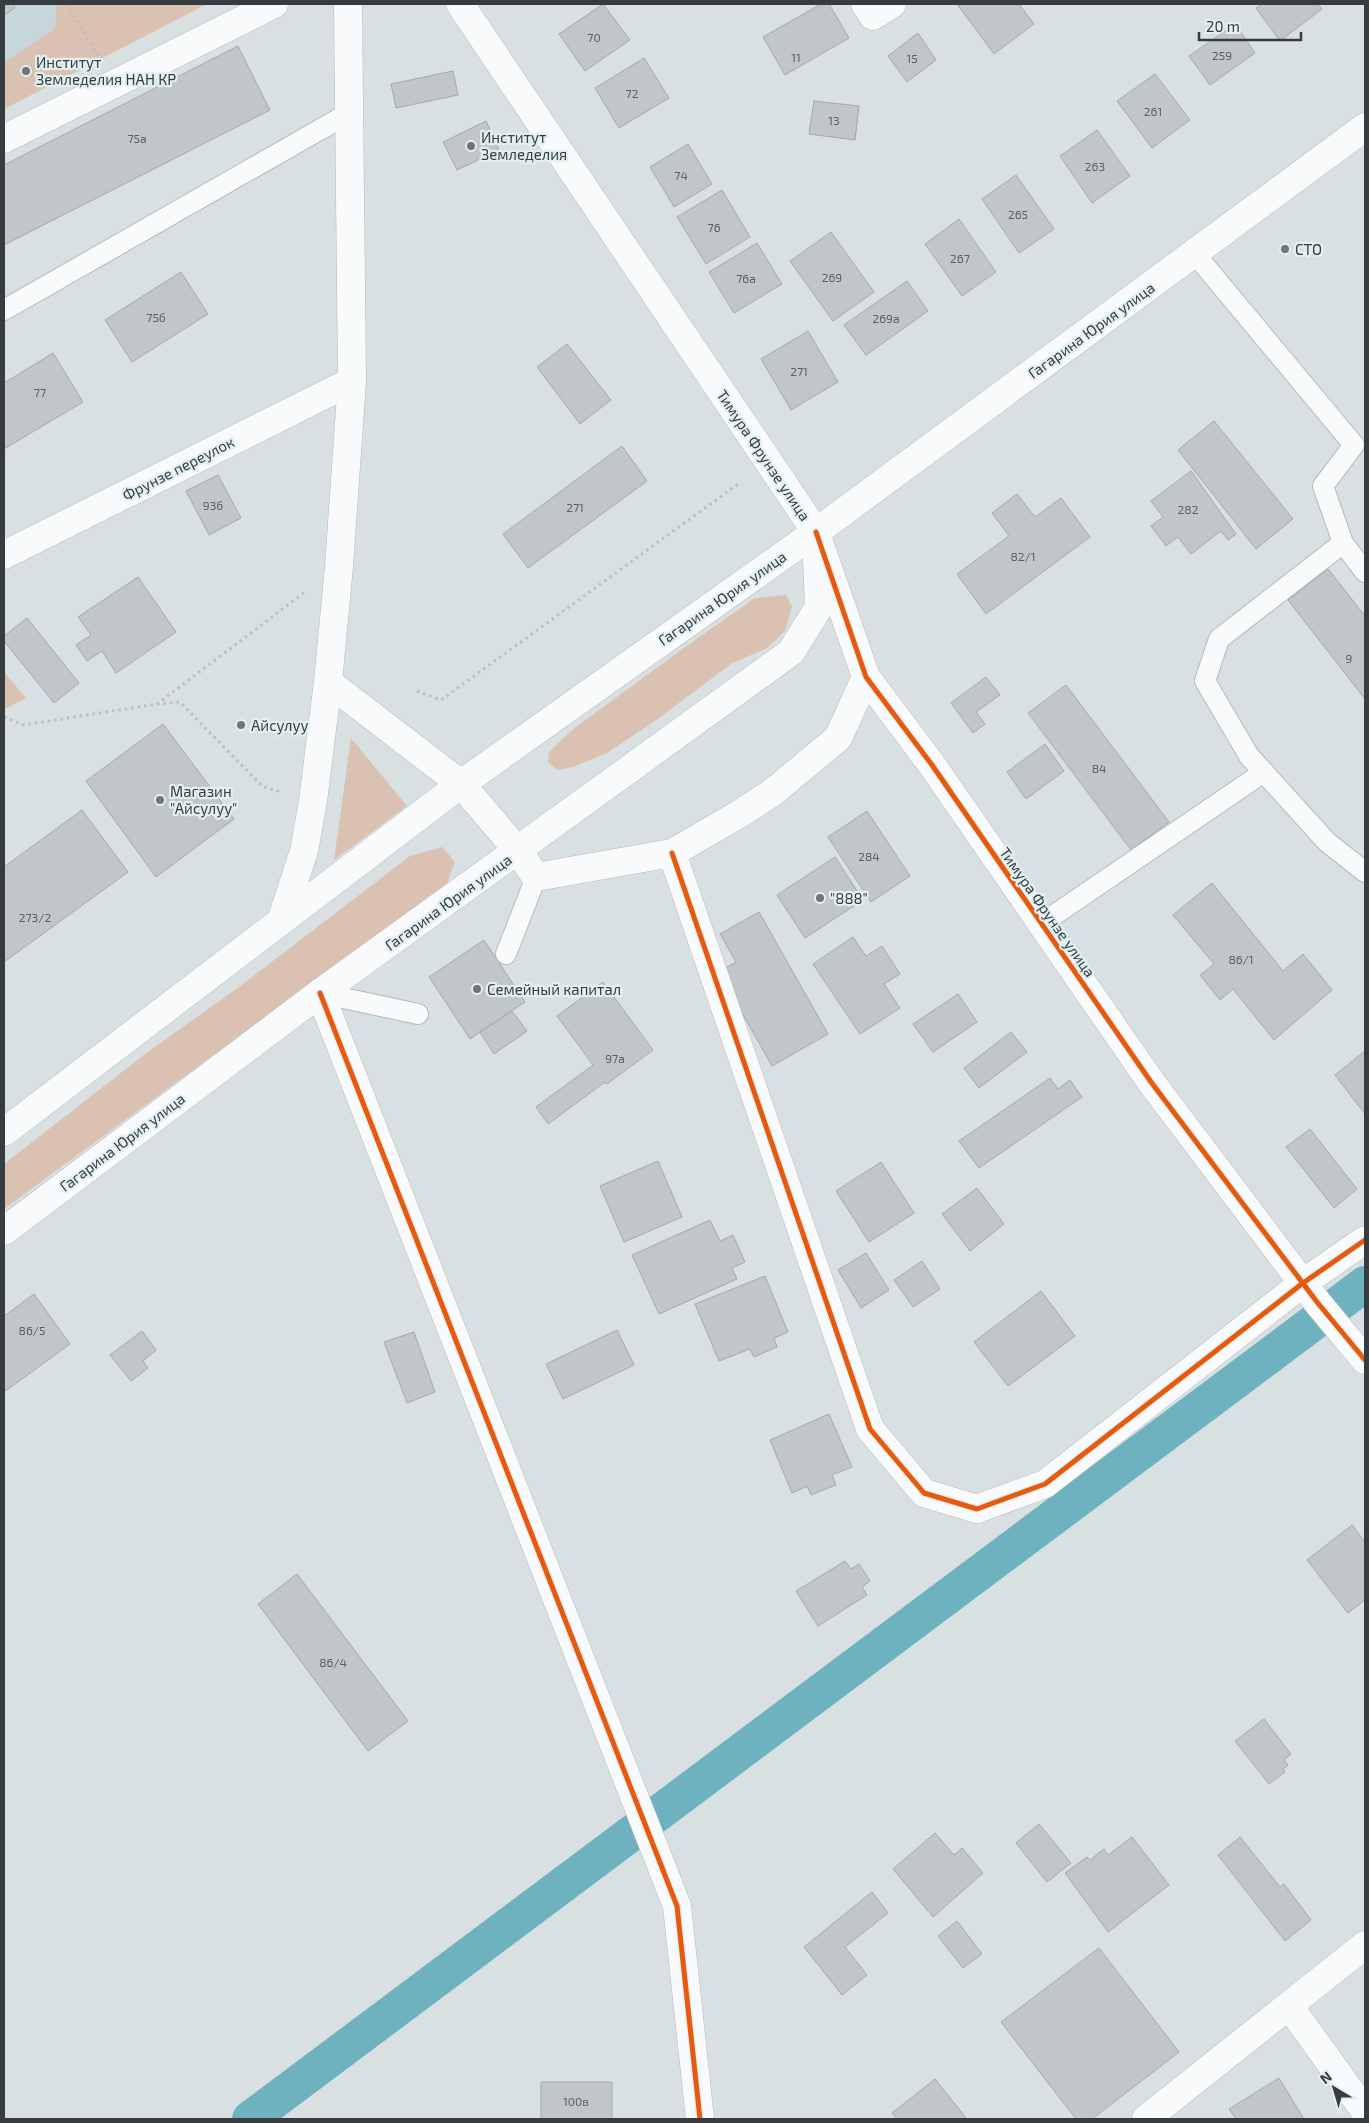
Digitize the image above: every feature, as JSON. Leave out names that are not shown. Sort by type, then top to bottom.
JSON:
[{"type":"street","points":[[4,140],[274,4]]},
{"type":"street","points":[[281,921],[304,851],[313,801],[328,682],[352,381],[348,4]]},
{"type":"street","name":"Тимура Фрунзе улица","points":[[460,4],[816,532],[866,677],[932,765],[1151,1082],[1316,1301],[1365,1360]]},
{"type":"street","points":[[865,4],[873,16],[892,4]]},
{"type":"street","name":"Гагарина Юрия улица","points":[[4,1132],[461,784],[816,532],[1365,127]]},
{"type":"street","name":"Фрунзе переулок","points":[[4,555],[352,381]]},
{"type":"street","name":"Гагарина Юрия улица","points":[[4,1231],[320,993],[791,652],[818,607],[816,532]]},
{"type":"street","points":[[328,682],[461,784],[518,851],[536,877],[672,854],[773,792],[838,738],[866,677]]},
{"type":"street","points":[[672,854],[870,1429],[924,1493],[977,1509],[1045,1484],[1316,1301],[1365,1240]]},
{"type":"street","points":[[320,993],[677,1906],[700,2119]]},
{"type":"street","points":[[1146,2119],[1365,1945]]},
{"type":"street","points":[[1289,2006],[1365,2111]]},
{"type":"lane","points":[[4,310],[349,113]]},
{"type":"lane","points":[[1195,254],[1354,446],[1323,486],[1343,543],[1365,572]]},
{"type":"lane","points":[[1343,543],[1219,639],[1205,681],[1249,756],[1327,842],[1365,872]]},
{"type":"lane","points":[[1041,924],[1264,772]]},
{"type":"lane","points":[[506,954],[536,877]]},
{"type":"lane","points":[[320,993],[418,1014]]},
{"type":"path","points":[[67,4],[114,84]]},
{"type":"path","points":[[417,690],[440,700],[738,484]]},
{"type":"path","points":[[157,704],[338,566]]},
{"type":"path","points":[[4,718],[24,725],[180,702],[263,787],[313,801]]},
{"type":"shaded area","name":"Институт Земледелия НАН КР","points":[[4,4],[172,4],[4,96]]},
{"type":"shaded area","name":"Институт Земледелия НАН КР","points":[[57,4],[207,4],[4,109],[4,63],[55,28]]},
{"type":"shaded area","points":[[786,595],[792,607],[785,631],[767,648],[731,664],[655,721],[607,753],[573,767],[557,770],[548,762],[549,752],[572,730],[688,645],[755,598]]},
{"type":"shaded area","points":[[4,672],[26,698],[7,708],[4,707]]},
{"type":"shaded area","points":[[351,738],[407,806],[334,860]]},
{"type":"shaded area","points":[[442,847],[455,862],[447,883],[4,1209],[4,1164],[149,1051],[239,987],[410,856]]},
{"type":"building","points":[[4,4],[13,4],[15,8],[4,15]]},
{"type":"building","points":[[603,4],[630,40],[585,71],[559,34]]},
{"type":"building","points":[[821,4],[829,4],[849,38],[785,75],[763,37]]},
{"type":"building","points":[[957,4],[1019,4],[1034,24],[994,54]]},
{"type":"building","points":[[1262,4],[1318,4],[1322,9],[1280,41],[1256,8]]},
{"type":"building","points":[[1235,24],[1255,53],[1210,85],[1189,56]]},
{"type":"building","points":[[918,33],[936,60],[907,82],[888,56]]},
{"type":"building","points":[[238,46],[270,110],[4,245],[4,165]]},
{"type":"building","points":[[644,58],[669,98],[619,128],[595,88]]},
{"type":"building","points":[[453,71],[458,95],[396,108],[391,84]]},
{"type":"building","points":[[1155,74],[1190,120],[1152,148],[1117,101]]},
{"type":"building","points":[[814,101],[859,106],[855,140],[809,134]]},
{"type":"building","name":"Институт Земледелия","points":[[486,121],[499,150],[457,170],[443,142]]},
{"type":"building","points":[[1097,130],[1130,176],[1092,203],[1060,156]]},
{"type":"building","points":[[688,144],[712,184],[674,207],[650,167]]},
{"type":"building","points":[[1016,175],[1054,229],[1019,253],[982,199]]},
{"type":"building","points":[[722,190],[750,237],[706,264],[677,217]]},
{"type":"building","points":[[959,219],[996,272],[962,296],[925,244]]},
{"type":"building","points":[[831,232],[874,292],[833,321],[790,261]]},
{"type":"building","points":[[757,243],[782,284],[734,313],[709,272]]},
{"type":"building","points":[[181,272],[208,314],[132,362],[105,320]]},
{"type":"building","points":[[907,281],[928,311],[866,355],[844,325]]},
{"type":"building","points":[[808,331],[838,382],[791,410],[761,359]]},
{"type":"building","points":[[567,344],[611,400],[580,424],[537,367]]},
{"type":"building","points":[[53,353],[83,402],[4,449],[4,383]]},
{"type":"building","points":[[1214,421],[1293,519],[1256,549],[1178,450]]},
{"type":"building","points":[[622,446],[647,481],[528,568],[503,534]]},
{"type":"building","points":[[1191,471],[1236,534],[1228,540],[1221,531],[1191,554],[1178,537],[1166,546],[1151,526],[1163,517],[1151,501]]},
{"type":"building","points":[[218,475],[241,518],[209,535],[186,491]]},
{"type":"building","points":[[1017,494],[1035,517],[1061,498],[1090,537],[986,614],[957,574],[1009,536],[992,513]]},
{"type":"building","points":[[1328,569],[1365,616],[1365,699],[1288,600]]},
{"type":"building","points":[[138,577],[176,632],[116,673],[102,651],[87,661],[76,645],[91,635],[78,617]]},
{"type":"building","points":[[27,618],[79,683],[54,703],[4,641],[4,636]]},
{"type":"building","points":[[986,677],[1000,695],[976,712],[985,724],[973,733],[951,703]]},
{"type":"building","points":[[1066,685],[1169,822],[1131,850],[1028,713]]},
{"type":"building","name":"Магазин \"Айсулуу\"","points":[[163,724],[234,819],[156,877],[86,781]]},
{"type":"building","points":[[1045,744],[1064,771],[1026,799],[1007,772]]},
{"type":"building","points":[[82,810],[128,872],[4,962],[4,867]]},
{"type":"building","points":[[867,811],[910,876],[871,902],[828,837]]},
{"type":"building","name":"\"888\"","points":[[835,857],[863,900],[805,938],[777,895]]},
{"type":"building","points":[[1212,883],[1283,971],[1303,954],[1332,990],[1274,1040],[1233,989],[1220,1000],[1200,975],[1214,964],[1173,915]]},
{"type":"building","points":[[759,912],[828,1034],[772,1066],[719,972],[736,962],[720,934]]},
{"type":"building","points":[[853,937],[866,956],[882,946],[900,974],[884,984],[900,1008],[860,1034],[813,964]]},
{"type":"building","name":"Семейный капитал","points":[[484,940],[525,1002],[470,1039],[429,977]]},
{"type":"building","points":[[603,982],[653,1050],[548,1124],[536,1107],[593,1065],[557,1016]]},
{"type":"building","points":[[958,994],[977,1022],[933,1052],[913,1024]]},
{"type":"building","points":[[512,1011],[527,1031],[494,1054],[480,1032]]},
{"type":"building","points":[[1011,1032],[1027,1052],[979,1088],[964,1068]]},
{"type":"building","points":[[1365,1051],[1365,1114],[1335,1075]]},
{"type":"building","points":[[1050,1078],[1058,1089],[1070,1080],[1082,1097],[979,1168],[959,1141]]},
{"type":"building","points":[[1310,1129],[1357,1189],[1334,1208],[1286,1147]]},
{"type":"building","points":[[658,1161],[682,1217],[624,1242],[600,1186]]},
{"type":"building","points":[[881,1162],[914,1213],[869,1242],[836,1191]]},
{"type":"building","points":[[977,1188],[1004,1224],[970,1251],[942,1214]]},
{"type":"building","points":[[710,1220],[720,1241],[733,1235],[745,1262],[732,1268],[737,1279],[659,1314],[632,1255]]},
{"type":"building","points":[[866,1253],[889,1290],[861,1308],[838,1270]]},
{"type":"building","points":[[922,1261],[940,1289],[913,1307],[894,1280]]},
{"type":"building","points":[[765,1276],[788,1332],[774,1338],[777,1347],[754,1357],[750,1349],[719,1361],[695,1304]]},
{"type":"building","points":[[1041,1291],[1075,1336],[1008,1386],[974,1342]]},
{"type":"building","points":[[34,1294],[70,1344],[4,1392],[4,1316]]},
{"type":"building","points":[[617,1330],[634,1365],[563,1399],[546,1364]]},
{"type":"building","points":[[142,1331],[156,1350],[143,1361],[148,1368],[131,1381],[110,1355]]},
{"type":"building","points":[[414,1332],[435,1392],[407,1403],[384,1342]]},
{"type":"building","points":[[829,1414],[852,1467],[832,1475],[836,1485],[811,1495],[807,1486],[792,1493],[770,1440]]},
{"type":"building","points":[[1352,1525],[1365,1542],[1365,1600],[1348,1613],[1307,1560]]},
{"type":"building","points":[[845,1561],[851,1569],[859,1564],[870,1581],[862,1587],[867,1595],[818,1626],[796,1591]]},
{"type":"building","points":[[297,1574],[408,1721],[368,1751],[258,1604]]},
{"type":"building","points":[[1264,1719],[1291,1754],[1284,1760],[1288,1765],[1283,1769],[1285,1772],[1269,1784],[1235,1741]]},
{"type":"building","points":[[1039,1824],[1071,1863],[1047,1882],[1016,1843]]},
{"type":"building","points":[[935,1833],[954,1855],[962,1848],[983,1873],[933,1917],[893,1869]]},
{"type":"building","points":[[1132,1837],[1169,1885],[1108,1932],[1065,1873],[1087,1857],[1090,1860],[1104,1849],[1108,1855]]},
{"type":"building","points":[[1240,1837],[1280,1887],[1284,1884],[1311,1920],[1285,1941],[1218,1855]]},
{"type":"building","points":[[872,1892],[888,1913],[845,1947],[867,1975],[842,1995],[804,1947]]},
{"type":"building","points":[[957,1921],[982,1954],[963,1968],[938,1936]]},
{"type":"building","points":[[1099,1948],[1179,2052],[1092,2119],[1076,2119],[1001,2022]]},
{"type":"building","points":[[1279,2078],[1304,2119],[1236,2119],[1229,2109]]},
{"type":"building","points":[[935,2079],[967,2119],[897,2119],[892,2113]]},
{"type":"building","points":[[541,2082],[612,2082],[612,2119],[541,2119]]},
{"type":"waterway","points":[[250,2119],[1365,1284]]},
{"type":"cycle path","points":[[816,532],[866,677],[932,765],[1151,1082],[1317,1302],[1365,1360]]},
{"type":"cycle path","points":[[672,853],[870,1429],[924,1493],[977,1509],[1045,1484],[1303,1283],[1365,1240]]},
{"type":"cycle path","points":[[320,993],[677,1906],[700,2119]]},
{"type":"place","name":"Институт Земледелия НАН КР","points":[[26,71]]},
{"type":"place","name":"Институт Земледелия","points":[[471,146]]},
{"type":"place","name":"CTO","points":[[1285,249]]},
{"type":"place","name":"Айсулуу","points":[[241,725]]},
{"type":"place","name":"Магазин \"Айсулуу\"","points":[[160,800]]},
{"type":"place","name":"\"888\"","points":[[820,898]]},
{"type":"place","name":"Семейный капитал","points":[[477,989]]}]
